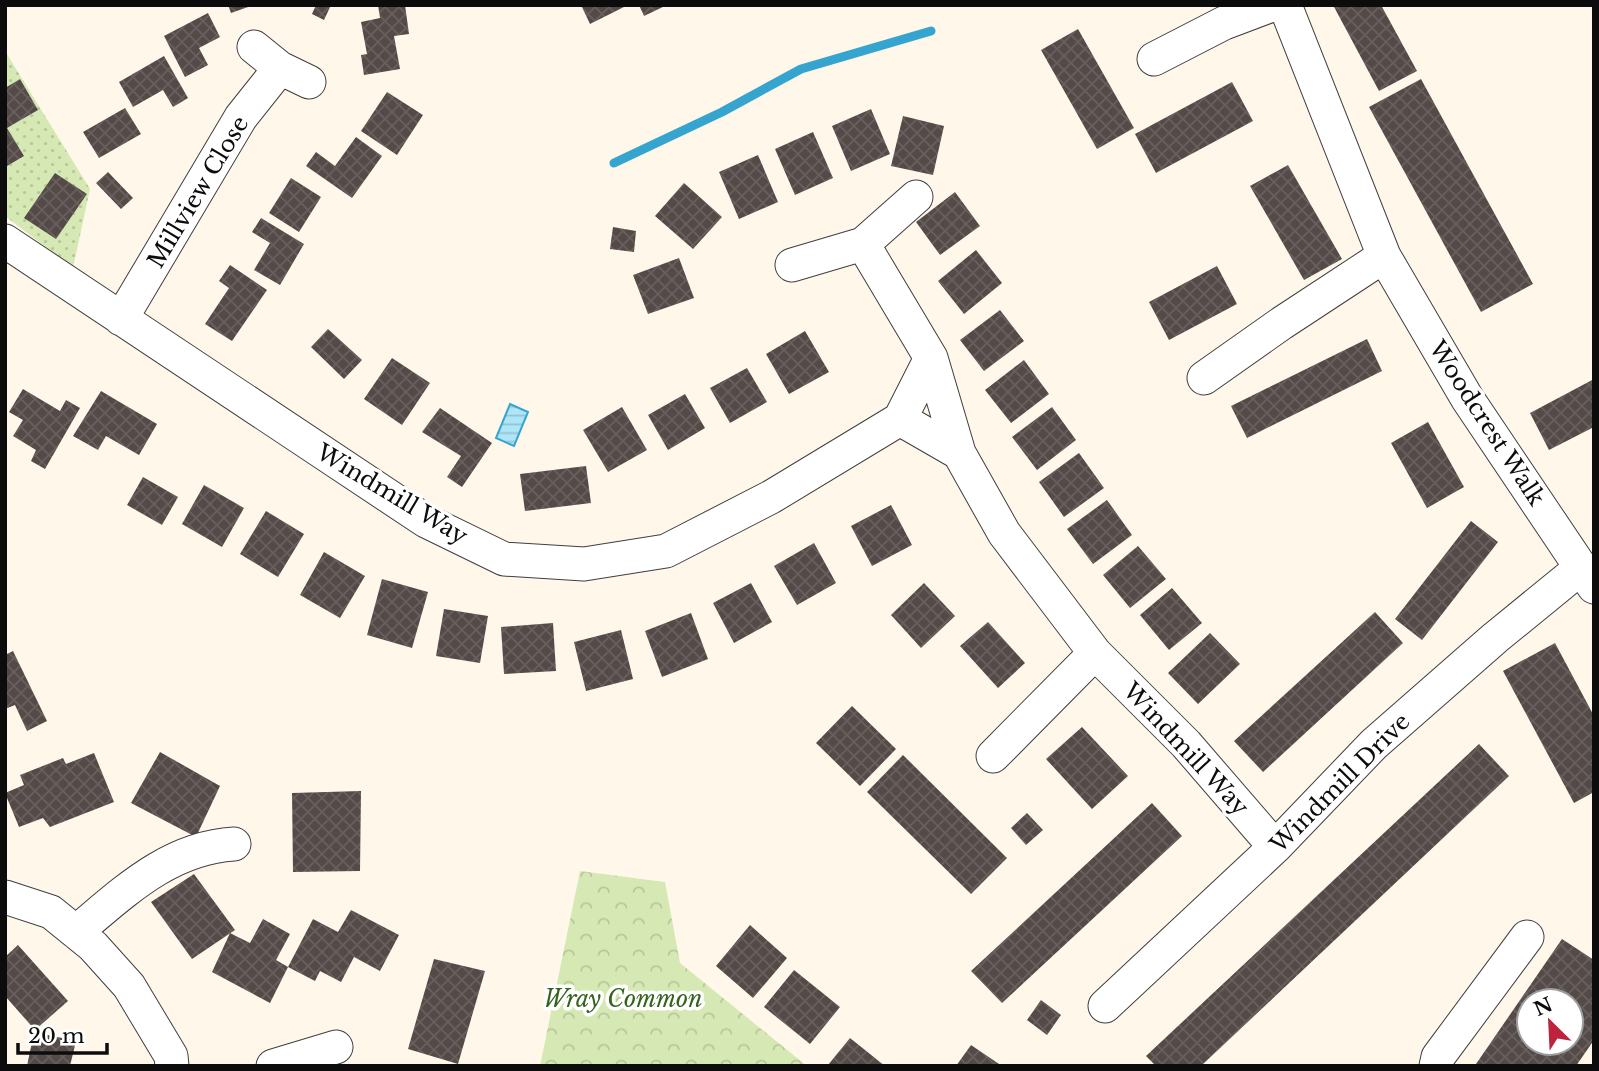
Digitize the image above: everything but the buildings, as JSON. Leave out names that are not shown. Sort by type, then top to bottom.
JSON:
[{"type":"street","points":[[1154,59],[1224,23],[1272,5]]},
{"type":"street","name":"Woodcrest Walk","points":[[1285,5],[1384,256],[1467,398],[1588,577]]},
{"type":"street","name":"Millview Close","points":[[121,319],[241,117],[294,75],[254,47]]},
{"type":"street","points":[[792,265],[863,244],[916,197]]},
{"type":"street","name":"Windmill Way","points":[[5,241],[426,521],[504,559],[584,565],[666,551],[771,497],[900,419]]},
{"type":"street","name":"Windmill Way","points":[[863,244],[931,358],[959,453],[1004,533],[1095,653],[1186,744],[1275,847]]},
{"type":"street","points":[[1204,378],[1384,256]]},
{"type":"street","points":[[931,358],[900,419],[959,453]]},
{"type":"street","name":"Windmill Drive","points":[[1105,1006],[1275,847],[1374,744],[1495,638],[1588,577]]},
{"type":"street","points":[[993,756],[1095,653]]},
{"type":"street","points":[[76,932],[144,875],[213,845],[234,844]]},
{"type":"street","points":[[5,897],[51,912],[93,946],[129,986],[171,1056],[172,1066]]},
{"type":"street","points":[[1436,1066],[1438,1057],[1527,937]]},
{"type":"street","points":[[273,1066],[336,1047]]},
{"type":"green space","points":[[5,51],[90,189],[73,268],[5,216]]},
{"type":"green space","name":"Wray Common","points":[[580,871],[665,882],[680,963],[807,1066],[540,1066]]},
{"type":"water","points":[[510,404],[528,412],[514,446],[496,438]]},
{"type":"waterway","points":[[614,163],[722,112],[801,69],[931,31]]}]
